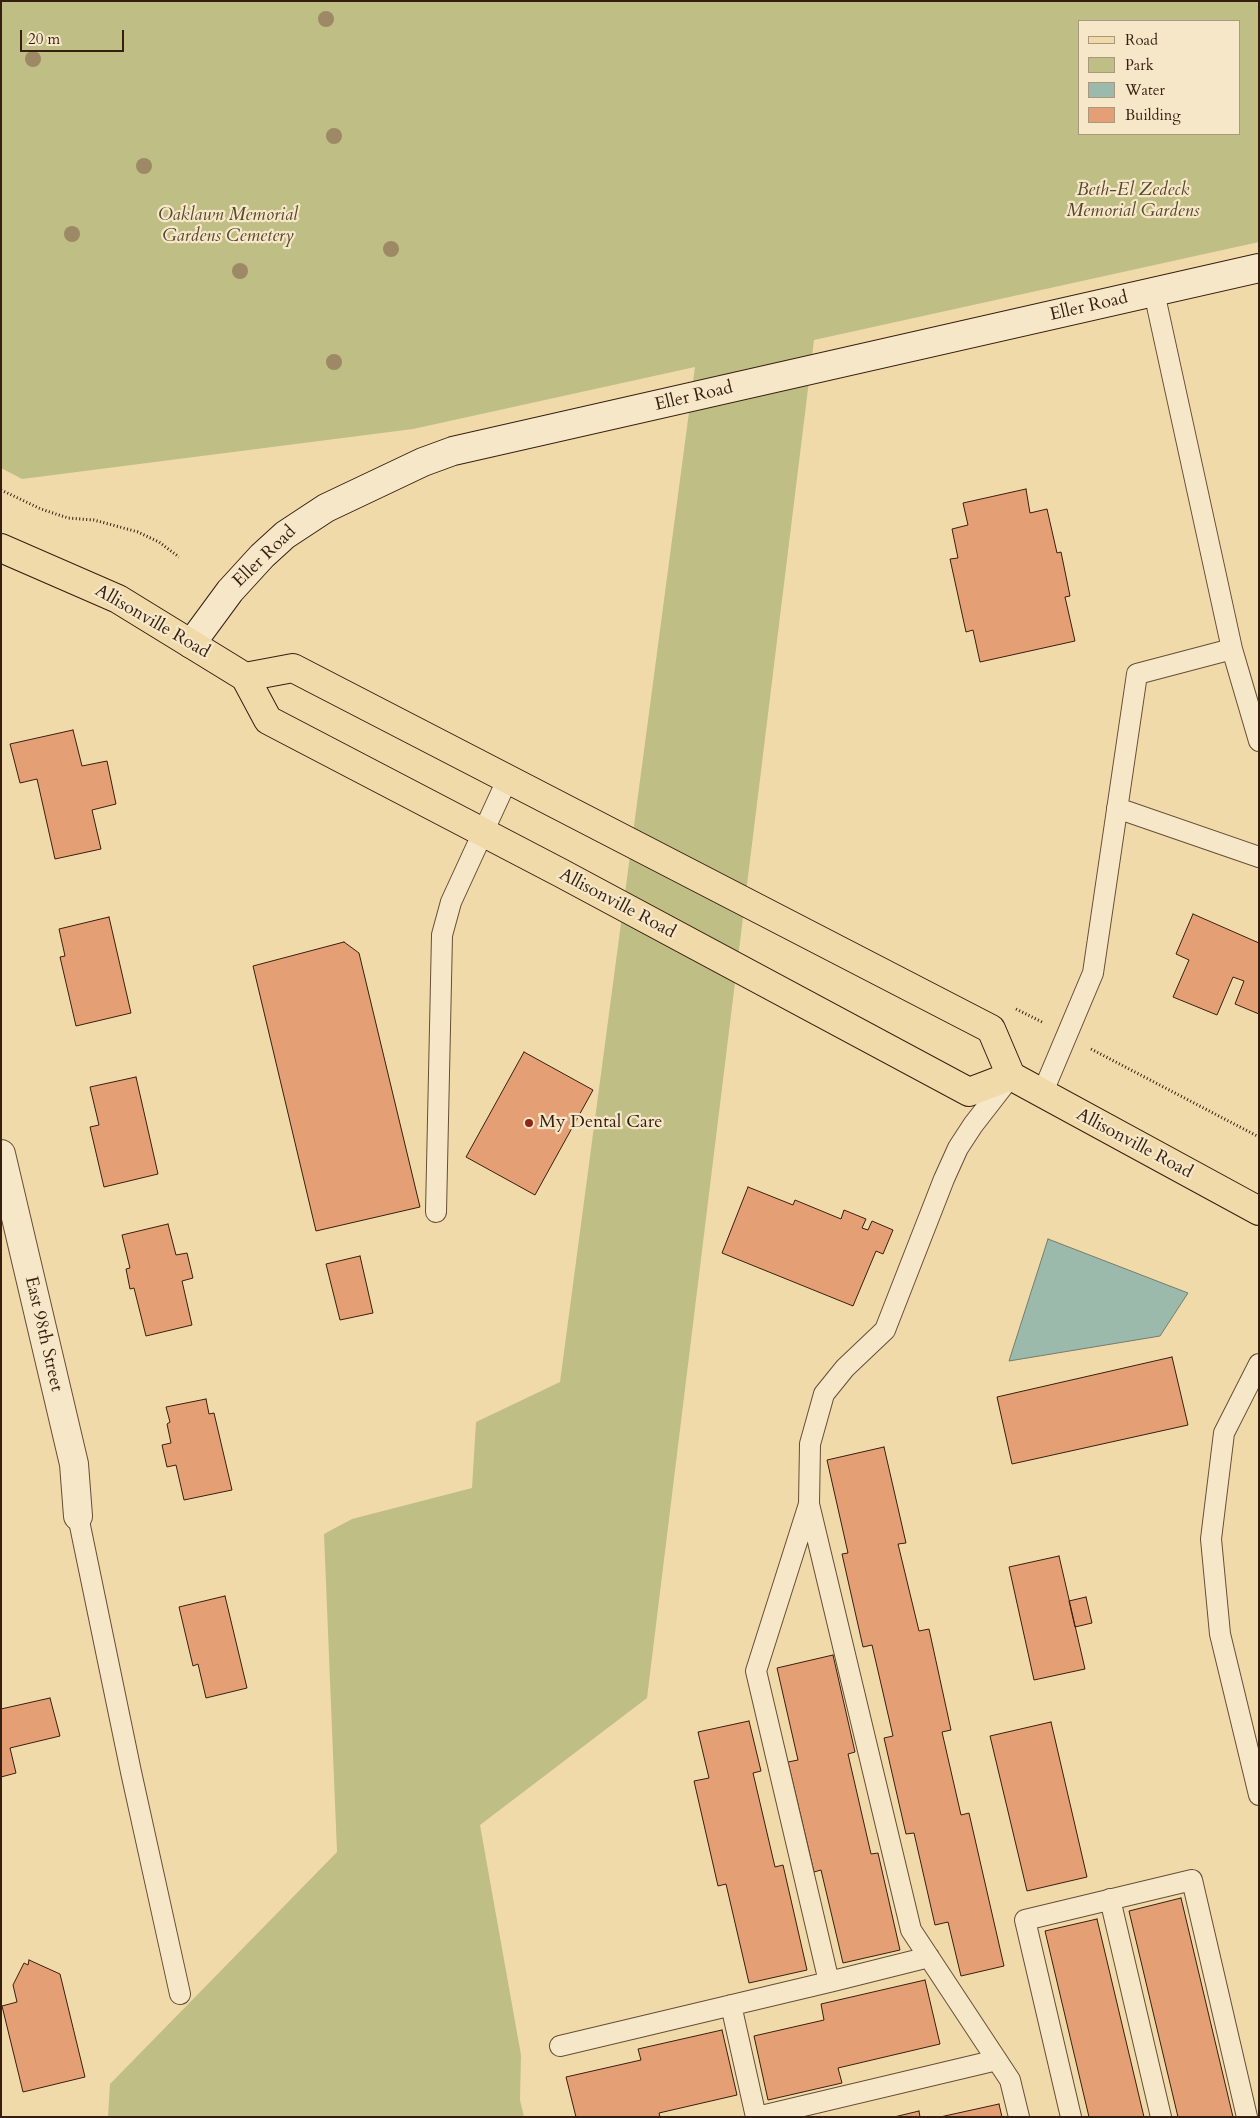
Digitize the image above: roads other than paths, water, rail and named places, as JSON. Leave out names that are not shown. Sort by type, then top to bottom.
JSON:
[{"type":"main road","name":"Allisonville Road","points":[[1,548],[118,599],[245,677],[268,720],[969,1092],[1011,1076],[1259,1212]]},
{"type":"main road","points":[[245,677],[293,668],[508,778],[991,1030],[1011,1076]]},
{"type":"street","name":"Eller Road","points":[[191,644],[230,591],[262,556],[285,535],[326,508],[423,462],[453,451],[1259,268]]},
{"type":"street","name":"East 98th Street","points":[[1,1154],[74,1464],[78,1516]]},
{"type":"lane","points":[[1154,292],[1232,649],[1259,742]]},
{"type":"lane","points":[[1042,1094],[1093,973],[1136,674],[1232,649]]},
{"type":"lane","points":[[436,1212],[442,935],[451,902],[508,778]]},
{"type":"lane","points":[[1117,808],[1259,857]]},
{"type":"lane","points":[[1011,1076],[973,1125],[958,1148],[944,1178],[885,1330],[845,1368],[824,1394],[810,1444],[810,1504],[911,1930],[1010,2080],[1019,2117]]},
{"type":"lane","points":[[1259,1364],[1224,1433],[1211,1540],[1220,1634],[1259,1794]]},
{"type":"lane","points":[[810,1504],[756,1671],[828,1982]]},
{"type":"lane","points":[[78,1516],[131,1772],[180,1994]]},
{"type":"lane","points":[[1070,2117],[1025,1920],[1192,1880],[1248,2117]]},
{"type":"lane","points":[[1110,1900],[1161,2117]]},
{"type":"lane","points":[[560,2046],[929,1957]]},
{"type":"lane","points":[[731,2005],[757,2117],[998,2060]]},
{"type":"water","points":[[1048,1239],[1188,1293],[1160,1336],[1009,1361]]},
{"type":"place","name":"My Dental Care","points":[[529,1123]]},
{"type":"park label","name":"Beth-El Zedeck Memorial Gardens","points":[[1133,201]]},
{"type":"park label","name":"Oaklawn Memorial Gardens Cemetery","points":[[228,226]]}]
